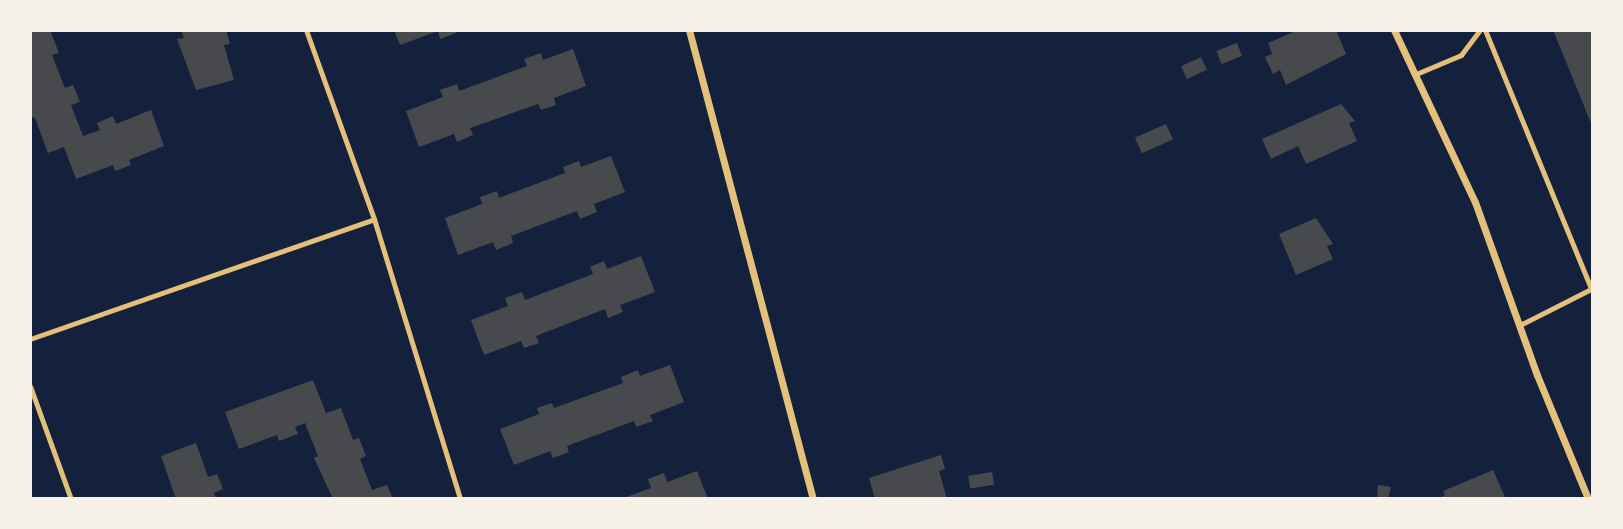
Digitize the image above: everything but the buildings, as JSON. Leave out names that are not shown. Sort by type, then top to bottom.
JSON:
[{"type":"street","points":[[689,30],[813,499]]},
{"type":"street","points":[[1394,30],[1475,202],[1522,324],[1537,375],[1588,499]]},
{"type":"lane","points":[[306,30],[374,219],[460,499]]},
{"type":"lane","points":[[1416,74],[1461,55],[1483,30],[1592,290],[1522,324]]},
{"type":"lane","points":[[30,339],[374,219]]},
{"type":"lane","points":[[30,386],[71,499]]}]
